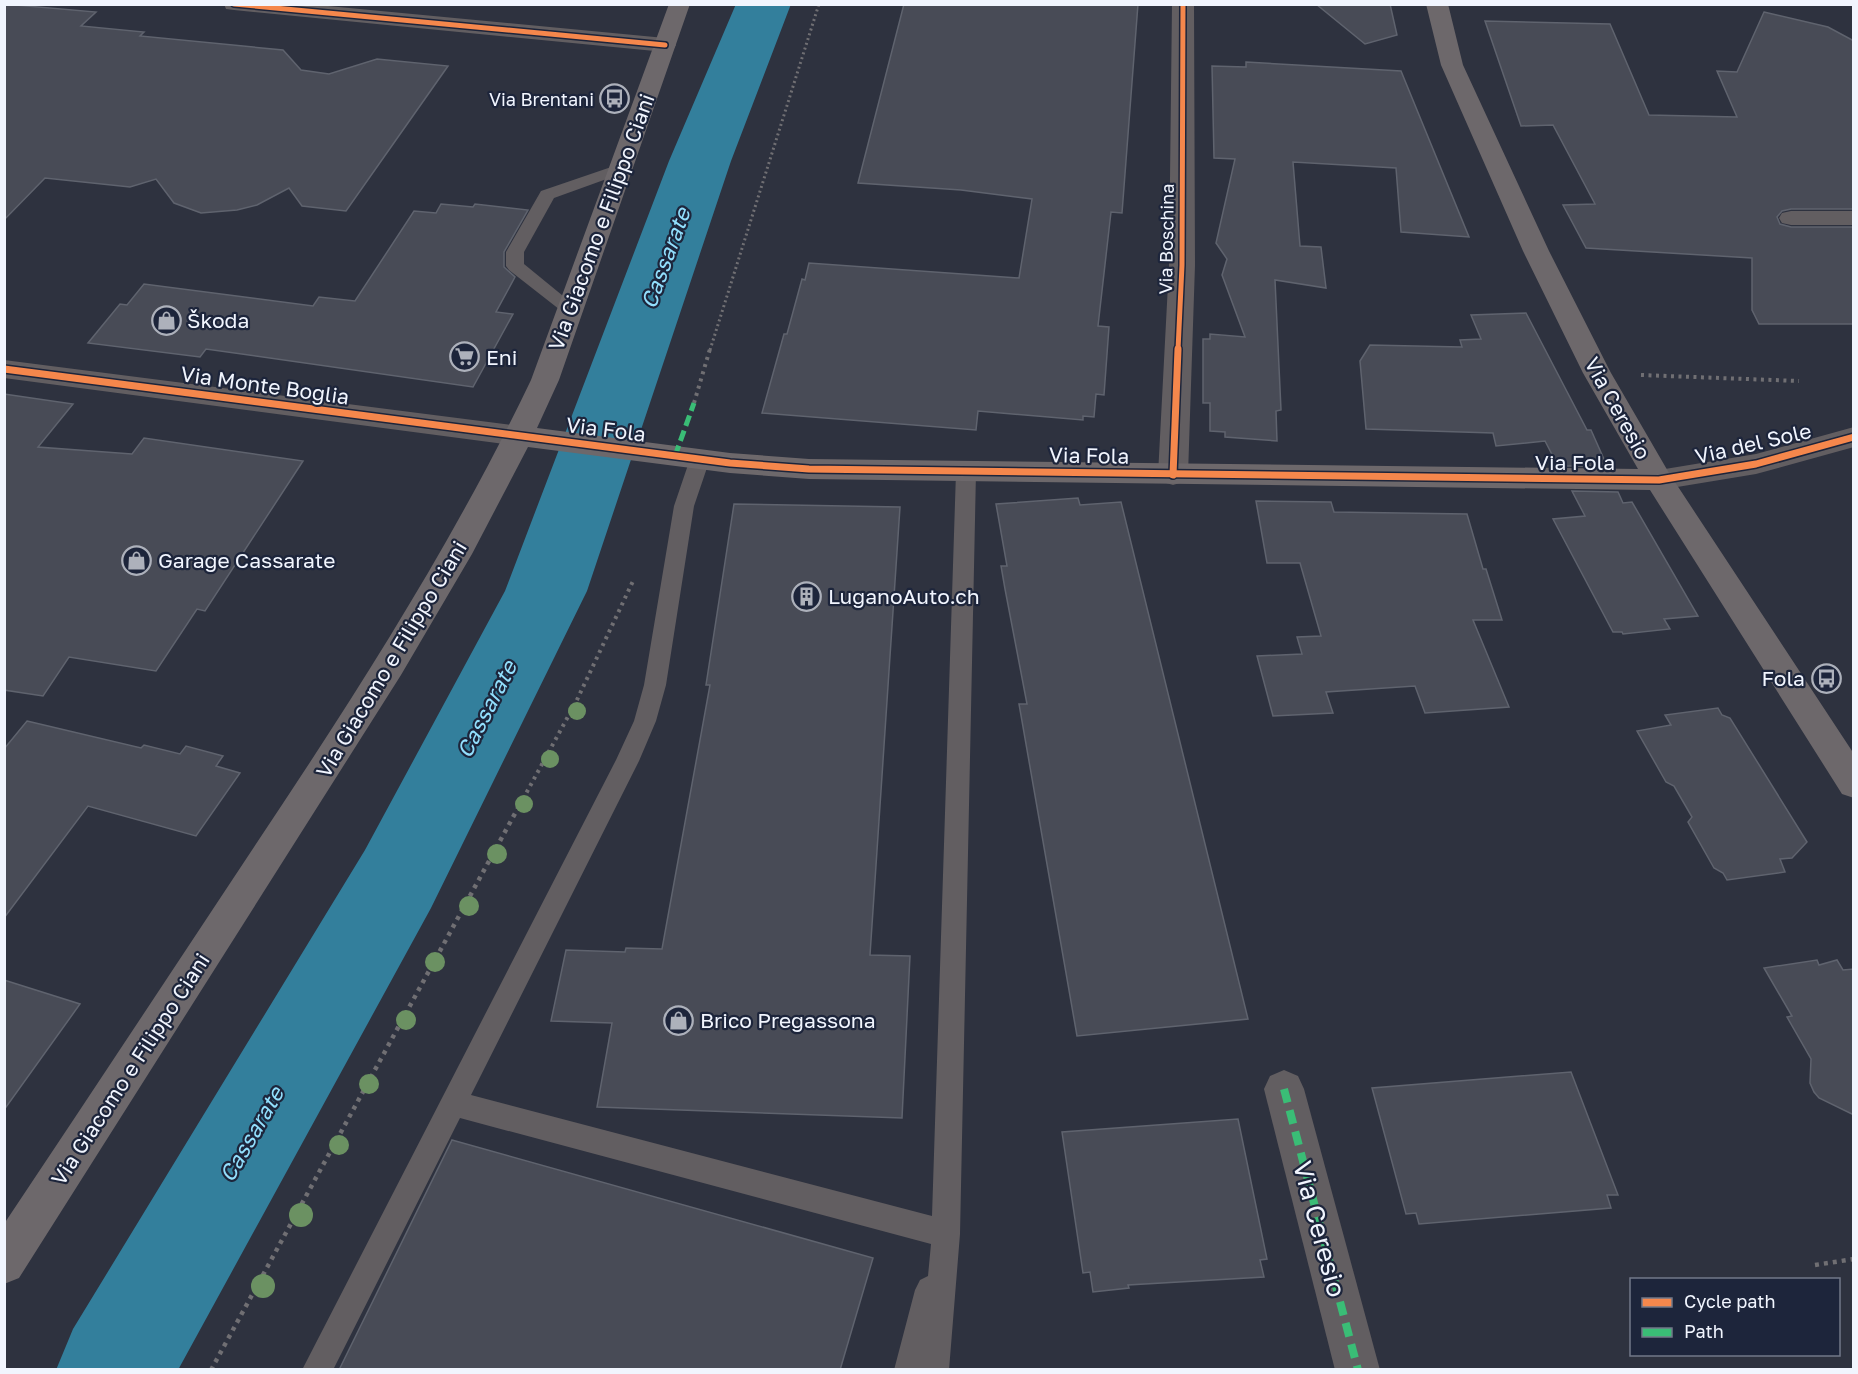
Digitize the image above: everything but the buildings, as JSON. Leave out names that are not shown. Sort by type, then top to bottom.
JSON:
[{"type":"main road","name":"Via Giacomo e Filippo Ciani","points":[[4,1263],[367,703],[469,533],[520,436],[545,380],[680,4]]},
{"type":"main road","name":"Via Ceresio","points":[[1437,4],[1452,65],[1536,251],[1597,374],[1659,480],[1854,784]]},
{"type":"main road","name":"Via Fola","points":[[520,436],[700,459],[809,469],[1659,480]]},
{"type":"street","points":[[234,4],[665,45]]},
{"type":"street","name":"Via Boschina","points":[[1173,475],[1182,265],[1183,4]]},
{"type":"street","points":[[1791,218],[1854,218]]},
{"type":"street","name":"Via Monte Boglia","points":[[4,369],[520,436]]},
{"type":"street","name":"Via del Sole","points":[[1659,480],[1756,464],[1854,437]]},
{"type":"street","name":"Via Ceresio","points":[[1284,1089],[1358,1370]]},
{"type":"lane","points":[[570,309],[515,266],[515,252],[547,195],[620,169]]},
{"type":"lane","points":[[317,1370],[645,721],[655,685],[684,506],[700,459]]},
{"type":"lane","points":[[934,1370],[946,1234],[966,472]]},
{"type":"lane","points":[[452,1103],[946,1234]]},
{"type":"lane","points":[[909,1370],[946,1234]]},
{"type":"path","points":[[694,403],[744,236],[819,4]]},
{"type":"path","points":[[1597,374],[1799,381]]},
{"type":"path","points":[[212,1370],[576,702],[638,570]]},
{"type":"path","points":[[1815,1265],[1854,1259]]},
{"type":"waterway","name":"Cassarate","points":[[114,1370],[398,879],[546,591],[700,161],[764,4]]},
{"type":"marked path","points":[[675,456],[694,403]]},
{"type":"marked path","points":[[1284,1089],[1358,1370]]},
{"type":"cycle path","points":[[234,4],[665,45]]},
{"type":"cycle path","points":[[1173,475],[1182,265],[1183,4]]},
{"type":"cycle path","points":[[4,369],[730,463],[809,469],[1659,480],[1756,464],[1854,437]]},
{"type":"place","name":"Via Brentani","points":[[615,99]]},
{"type":"place","name":"Škoda","points":[[166,320]]},
{"type":"place","name":"Eni","points":[[465,357]]},
{"type":"place","name":"Garage Cassarate","points":[[137,560]]},
{"type":"place","name":"LuganoAuto.ch","points":[[807,596]]},
{"type":"place","name":"Fola","points":[[1826,678]]},
{"type":"place","name":"Brico Pregassona","points":[[679,1020]]}]
